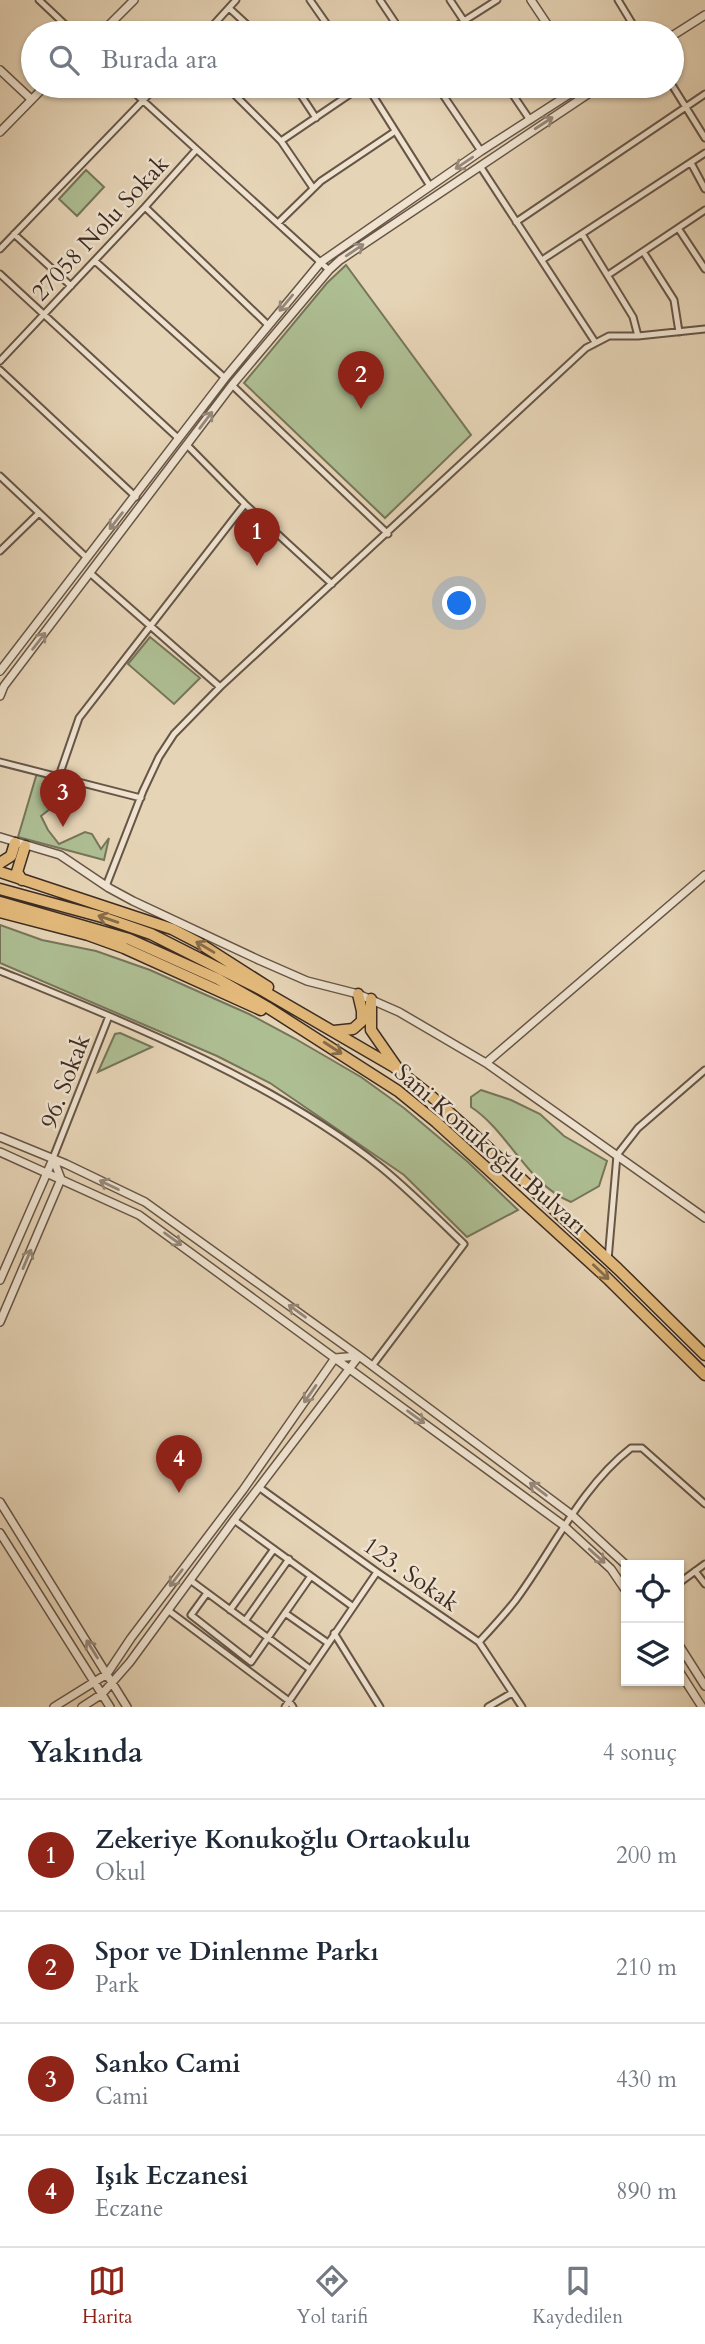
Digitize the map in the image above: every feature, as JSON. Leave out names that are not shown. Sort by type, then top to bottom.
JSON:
[{"type":"highway","points":[[0,863],[20,844]]},
{"type":"highway","points":[[20,844],[17,872],[22,880]]},
{"type":"highway","points":[[0,872],[172,929],[220,956],[323,1025]]},
{"type":"highway","points":[[0,890],[102,917],[151,934],[191,960]]},
{"type":"highway","points":[[0,902],[191,960]]},
{"type":"highway","points":[[0,912],[88,935],[124,948],[309,1032]]},
{"type":"highway","name":"Sani Konukoğlu Bulvarı","points":[[191,960],[323,1025],[403,1074],[451,1114],[608,1259],[705,1355]]},
{"type":"highway","name":"Sani Konukoğlu Bulvarı","points":[[191,960],[218,979],[309,1032],[398,1091],[436,1122],[607,1278],[705,1375]]},
{"type":"highway","points":[[334,1031],[353,1029],[362,1021],[358,994]]},
{"type":"highway","points":[[371,999],[371,1030],[403,1074]]},
{"type":"street","points":[[39,0],[61,21]]},
{"type":"street","points":[[113,21],[133,0]]},
{"type":"street","points":[[217,21],[236,0]]},
{"type":"street","points":[[310,0],[325,21]]},
{"type":"street","points":[[380,0],[394,21]]},
{"type":"street","points":[[450,0],[464,21]]},
{"type":"street","points":[[466,21],[496,0]]},
{"type":"street","points":[[531,0],[545,21]]},
{"type":"street","points":[[618,0],[631,21]]},
{"type":"street","points":[[229,8],[243,21]]},
{"type":"street","points":[[684,28],[705,15]]},
{"type":"street","points":[[0,70],[21,90]]},
{"type":"street","points":[[516,222],[705,94]]},
{"type":"street","points":[[139,98],[329,270]]},
{"type":"street","points":[[0,249],[145,98]]},
{"type":"street","points":[[238,98],[281,141],[313,188]]},
{"type":"street","points":[[303,98],[316,118]]},
{"type":"street","points":[[281,141],[347,98]]},
{"type":"street","points":[[373,98],[430,186]]},
{"type":"street","points":[[445,98],[481,151]]},
{"type":"street","points":[[515,98],[530,120]]},
{"type":"street","points":[[0,671],[225,378],[321,262],[481,151],[564,98]]},
{"type":"street","points":[[0,696],[2,685],[232,385],[329,270],[582,98]]},
{"type":"street","points":[[680,98],[705,138]]},
{"type":"street","points":[[0,132],[31,99]]},
{"type":"street","points":[[278,223],[313,188],[394,132]]},
{"type":"street","name":"27058 Nolu Sokak","points":[[0,361],[196,150]]},
{"type":"street","points":[[542,260],[705,153]]},
{"type":"street","points":[[691,163],[705,189]]},
{"type":"street","points":[[480,166],[595,342]]},
{"type":"street","points":[[145,207],[268,325]]},
{"type":"street","points":[[608,275],[705,211]]},
{"type":"street","points":[[678,228],[705,269]]},
{"type":"street","points":[[14,234],[71,286]]},
{"type":"street","points":[[582,234],[634,317],[638,336]]},
{"type":"street","points":[[644,253],[674,300],[679,331]]},
{"type":"street","points":[[95,261],[225,378]]},
{"type":"street","points":[[0,274],[178,438]]},
{"type":"street","points":[[106,886],[159,757],[174,734],[220,687],[595,342],[609,336],[638,336],[705,329]]},
{"type":"street","points":[[0,370],[136,497]]},
{"type":"street","points":[[232,385],[387,534]]},
{"type":"street","points":[[187,444],[245,504],[332,584]]},
{"type":"street","points":[[0,476],[87,558]]},
{"type":"street","points":[[58,776],[79,718],[245,504]]},
{"type":"street","points":[[0,551],[38,513]]},
{"type":"street","points":[[90,573],[220,687]]},
{"type":"street","points":[[0,762],[141,798]]},
{"type":"street","points":[[0,837],[60,855],[106,886],[295,976],[358,994],[399,1012],[486,1063],[705,1218]]},
{"type":"street","points":[[486,1063],[705,875]]},
{"type":"street","points":[[0,971],[109,1016],[236,1076],[299,1112],[381,1168],[464,1244],[372,1366]]},
{"type":"street","name":"96. Sokak","points":[[53,1158],[109,1016]]},
{"type":"street","points":[[608,1259],[617,1155],[638,1128],[705,1070]]},
{"type":"street","points":[[0,1137],[53,1158],[145,1202],[359,1356],[572,1515],[621,1561]]},
{"type":"street","points":[[0,1152],[139,1215],[563,1525],[611,1569],[621,1584]]},
{"type":"street","points":[[0,1280],[53,1158]]},
{"type":"street","points":[[0,1321],[61,1179],[53,1158]]},
{"type":"street","points":[[335,1358],[359,1356]]},
{"type":"street","points":[[82,1707],[113,1684],[359,1356]]},
{"type":"street","points":[[54,1707],[107,1674],[243,1490],[335,1358]]},
{"type":"street","points":[[479,1642],[515,1601],[563,1525],[605,1472],[631,1448],[642,1448],[705,1504]]},
{"type":"street","name":"123. Sokak","points":[[260,1488],[479,1642],[522,1707]]},
{"type":"street","points":[[0,1502],[127,1707]]},
{"type":"street","points":[[234,1520],[352,1606]]},
{"type":"street","points":[[0,1533],[110,1707]]},
{"type":"street","points":[[230,1610],[274,1549]]},
{"type":"street","points":[[245,1621],[289,1559]]},
{"type":"street","points":[[684,1580],[705,1564]]},
{"type":"street","points":[[169,1611],[289,1705],[310,1669],[377,1572]]},
{"type":"street","points":[[695,1572],[705,1584]]},
{"type":"street","points":[[207,1593],[191,1615],[251,1661],[311,1576]]},
{"type":"street","points":[[190,1580],[310,1669]]},
{"type":"street","points":[[285,1613],[328,1643]]},
{"type":"street","points":[[334,1633],[380,1707]]},
{"type":"street","points":[[684,1653],[705,1686]]},
{"type":"street","points":[[684,1679],[702,1707]]},
{"type":"street","points":[[488,1707],[512,1693]]},
{"type":"green space","points":[[86,170],[104,187],[77,216],[59,199]]},
{"type":"green space","points":[[346,265],[471,435],[385,518],[244,383],[327,283]]},
{"type":"green space","points":[[150,637],[200,678],[174,704],[128,664]]},
{"type":"green space","points":[[37,773],[78,787],[41,816],[48,830],[59,844],[85,832],[92,834],[101,849],[109,838],[104,860],[18,837]]},
{"type":"green space","points":[[0,925],[42,940],[96,951],[150,970],[249,1014],[294,1038],[361,1077],[404,1108],[468,1162],[518,1210],[467,1237],[404,1175],[270,1083],[217,1056],[0,963]]},
{"type":"green space","points":[[120,1033],[152,1047],[98,1072],[115,1034]]},
{"type":"green space","points":[[481,1090],[540,1114],[564,1136],[607,1161],[599,1186],[571,1202],[542,1183],[496,1130],[471,1107],[471,1097]]},
{"type":"place","name":"Spor ve Dinlenme Parkı","points":[[361,409]]},
{"type":"place","name":"Zekeriye Konukoğlu Ortaokulu","points":[[257,566]]},
{"type":"place","name":"Sanko Cami","points":[[63,827]]},
{"type":"place","name":"Işık Eczanesi","points":[[179,1493]]}]
